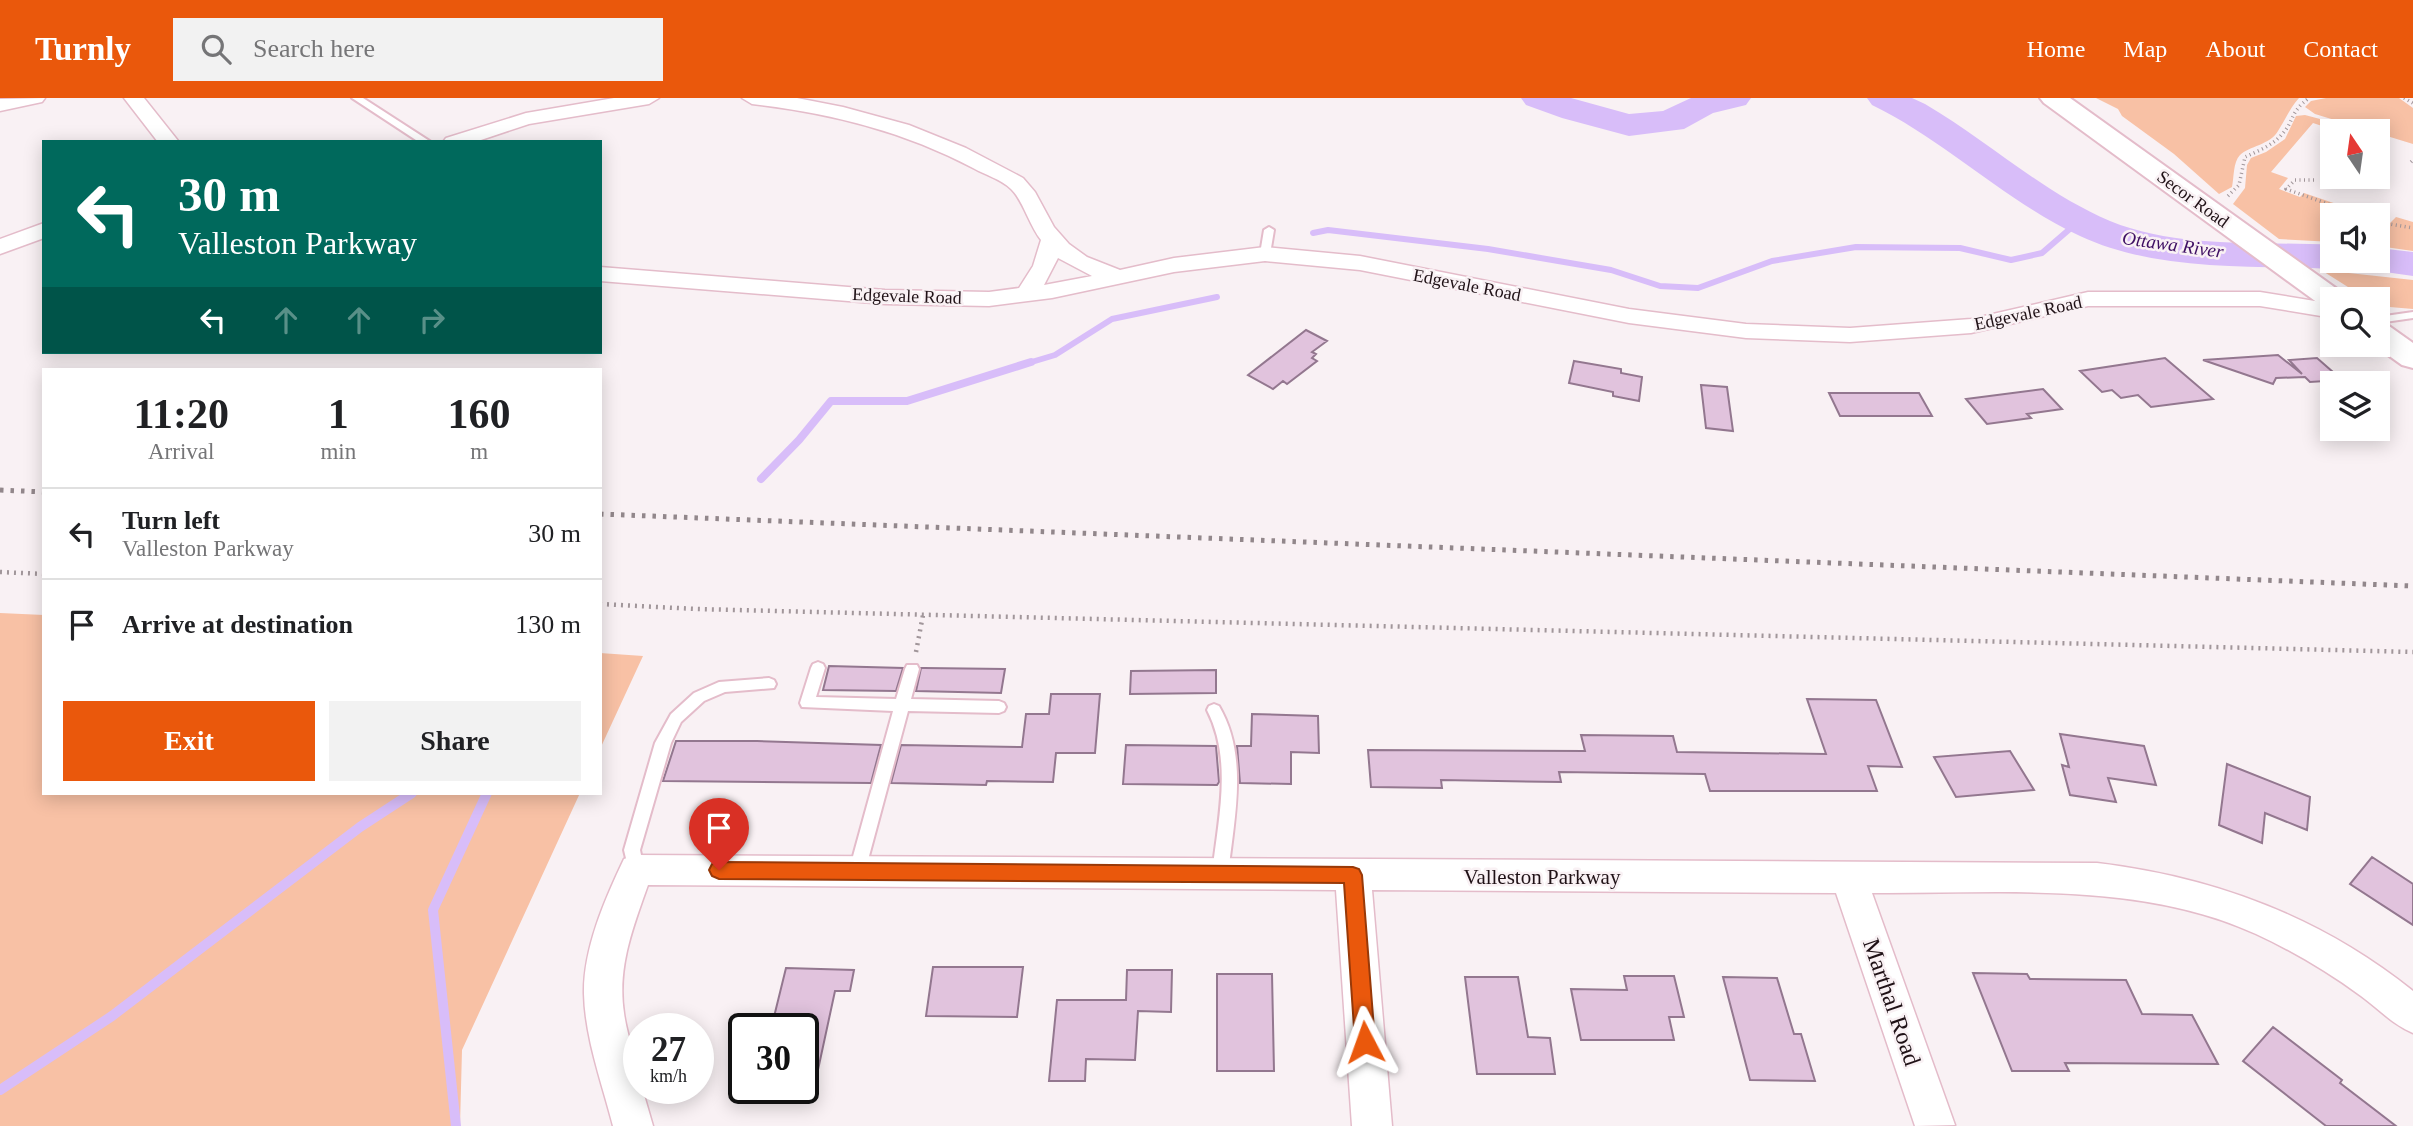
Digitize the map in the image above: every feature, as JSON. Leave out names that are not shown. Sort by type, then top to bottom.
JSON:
[{"type":"main road","name":"Secor Road","points":[[2053,98],[2226,212],[2320,291]]},
{"type":"main road","points":[[2390,342],[2413,358]]},
{"type":"street","points":[[0,105],[35,98]]},
{"type":"street","points":[[135,98],[167,140]]},
{"type":"street","points":[[459,140],[526,119],[649,98]]},
{"type":"street","points":[[752,98],[887,123],[962,153],[1019,185],[1051,241],[1079,262],[1116,276]]},
{"type":"street","points":[[0,247],[42,231]]},
{"type":"street","points":[[1026,295],[1044,266],[1051,241]]},
{"type":"street","name":"Edgevale Road","points":[[602,274],[886,297],[989,299],[1026,295],[1174,265],[1265,254],[1360,263],[1629,316],[1746,331],[1850,335],[1971,326],[2088,299],[2260,299],[2320,309]]},
{"type":"street","points":[[633,1126],[604,1006],[603,979],[607,954],[636,870]]},
{"type":"street","name":"Valleston Parkway","points":[[636,870],[2097,879],[2137,882],[2177,890],[2261,918],[2364,975],[2413,1015]]},
{"type":"street","points":[[1353,875],[1372,1126]]},
{"type":"street","name":"Marthal Road","points":[[1849,879],[1935,1126]]},
{"type":"lane","points":[[357,98],[423,140]]},
{"type":"lane","points":[[1265,254],[1269,230]]},
{"type":"lane","points":[[2390,318],[2413,315]]},
{"type":"lane","points":[[818,668],[807,704],[999,707]]},
{"type":"lane","points":[[857,871],[912,669]]},
{"type":"lane","points":[[636,870],[632,850],[663,743],[676,718],[699,697],[724,686],[769,684]]},
{"type":"lane","points":[[1214,709],[1223,721],[1230,755],[1220,874]]},
{"type":"path","points":[[2226,212],[2232,194],[2239,185],[2245,157],[2264,149],[2285,132],[2286,125],[2297,109],[2309,98]]},
{"type":"path","points":[[2404,98],[2413,103]]},
{"type":"path","points":[[2314,180],[2295,180],[2286,190],[2324,203]]},
{"type":"path","points":[[2390,224],[2413,228]]},
{"type":"path","points":[[0,572],[42,574]]},
{"type":"path","points":[[602,604],[923,615],[2413,652]]},
{"type":"path","points":[[912,669],[923,615]]},
{"type":"shaded area","points":[[2096,98],[2299,98],[2274,136],[2240,155],[2235,166],[2232,187],[2219,194],[2174,154],[2122,116],[2118,109]]},
{"type":"shaded area","points":[[2326,98],[2399,98],[2413,108],[2413,144],[2390,137],[2390,119],[2331,119],[2315,114],[2305,107],[2311,101]]},
{"type":"shaded area","points":[[2305,115],[2320,119],[2320,125],[2313,123],[2271,172],[2288,178],[2279,189],[2300,197],[2304,193],[2334,203],[2320,203],[2320,241],[2279,239],[2233,204],[2245,188],[2247,165],[2251,158],[2285,139],[2296,116]]},
{"type":"shaded area","points":[[2396,217],[2413,222],[2413,251],[2390,248],[2390,223]]},
{"type":"shaded area","points":[[2326,273],[2413,280],[2413,309],[2390,307],[2390,287],[2348,287]]},
{"type":"shaded area","points":[[0,613],[42,615],[42,795],[579,795],[462,1050],[460,1126],[0,1126]]},
{"type":"shaded area","points":[[602,653],[643,656],[602,745]]},
{"type":"building","points":[[1306,330],[1327,341],[1312,352],[1316,354],[1312,358],[1317,361],[1287,384],[1283,381],[1273,389],[1248,375]]},
{"type":"building","points":[[2278,355],[2302,374],[2289,360],[2317,358],[2332,371],[2320,371],[2320,381],[2310,382],[2305,377],[2276,378],[2273,384],[2203,360]]},
{"type":"building","points":[[2165,358],[2213,399],[2151,407],[2138,395],[2121,398],[2112,390],[2102,392],[2080,371]]},
{"type":"building","points":[[1574,361],[1621,369],[1621,373],[1642,377],[1639,401],[1613,396],[1613,392],[1569,383]]},
{"type":"building","points":[[1701,385],[1727,387],[1733,431],[1706,428]]},
{"type":"building","points":[[2043,389],[2062,409],[2027,414],[2031,418],[1987,424],[1966,399]]},
{"type":"building","points":[[1829,393],[1919,393],[1932,416],[1840,416]]},
{"type":"building","points":[[829,666],[903,668],[896,691],[823,690]]},
{"type":"building","points":[[921,668],[1005,669],[1001,693],[916,691]]},
{"type":"building","points":[[1216,670],[1216,693],[1130,694],[1131,671]]},
{"type":"building","points":[[1051,694],[1100,694],[1095,753],[1056,753],[1053,782],[987,781],[986,785],[891,783],[901,745],[1022,747],[1026,714],[1049,714]]},
{"type":"building","points":[[1807,699],[1876,700],[1902,767],[1868,766],[1877,791],[1710,791],[1705,774],[1559,772],[1561,782],[1441,780],[1442,788],[1371,787],[1368,750],[1585,751],[1581,735],[1673,736],[1677,752],[1826,754]]},
{"type":"building","points":[[1252,714],[1318,716],[1319,753],[1291,752],[1291,784],[1240,783],[1237,746],[1251,746]]},
{"type":"building","points":[[2060,734],[2144,746],[2156,785],[2108,778],[2116,802],[2070,795],[2062,765],[2069,767]]},
{"type":"building","points":[[676,741],[881,745],[871,783],[663,781]]},
{"type":"building","points":[[1126,745],[1216,746],[1219,782],[1217,785],[1123,784]]},
{"type":"building","points":[[2010,751],[2034,790],[1956,797],[1934,757]]},
{"type":"building","points":[[2227,764],[2310,797],[2307,830],[2265,813],[2262,843],[2219,825]]},
{"type":"building","points":[[2372,857],[2413,884],[2413,925],[2350,884]]},
{"type":"building","points":[[933,967],[1023,967],[1017,1017],[926,1016]]},
{"type":"building","points":[[786,968],[854,970],[850,991],[835,991],[819,1065],[819,1013],[775,1013]]},
{"type":"building","points":[[1127,970],[1172,970],[1171,1012],[1138,1011],[1135,1060],[1086,1059],[1085,1081],[1049,1081],[1057,1000],[1126,1000]]},
{"type":"building","points":[[1973,973],[2027,974],[2030,979],[2126,980],[2142,1014],[2192,1015],[2218,1064],[2065,1063],[2069,1071],[2012,1071]]},
{"type":"building","points":[[1217,974],[1272,974],[1274,1071],[1217,1071]]},
{"type":"building","points":[[1624,976],[1674,976],[1684,1017],[1669,1017],[1674,1040],[1581,1040],[1571,989],[1627,990]]},
{"type":"building","points":[[1465,977],[1518,977],[1528,1037],[1550,1038],[1555,1074],[1477,1074]]},
{"type":"building","points":[[1723,977],[1777,978],[1794,1034],[1801,1034],[1815,1081],[1750,1080]]},
{"type":"building","points":[[2273,1027],[2396,1126],[2326,1126],[2243,1061]]},
{"type":"waterway","name":"Ottawa River","points":[[1538,98],[1574,111],[1629,125],[1671,121],[1701,106],[1734,98]]},
{"type":"waterway","name":"Ottawa River","points":[[1884,98],[1939,127],[2042,199],[2096,229],[2151,245],[2182,249],[2320,256]]},
{"type":"waterway","points":[[1313,233],[1328,230],[1488,249],[1611,270],[1660,286],[1698,288],[1772,261],[1856,247],[1960,248],[2011,260],[2042,253],[2079,221]]},
{"type":"waterway","name":"Ottawa River","points":[[2390,261],[2413,264]]},
{"type":"waterway","points":[[1025,364],[1055,355],[1112,319],[1217,297]]},
{"type":"waterway","points":[[761,479],[799,440],[831,401],[907,401],[1031,362]]},
{"type":"waterway","points":[[0,1090],[112,1016],[360,827],[409,795]]},
{"type":"waterway","points":[[456,1126],[433,910],[486,795]]},
{"type":"railway","points":[[0,490],[42,492]]},
{"type":"railway","points":[[602,514],[2413,586]]},
{"type":"route","points":[[719,870],[1353,875],[1365,1042]]}]
